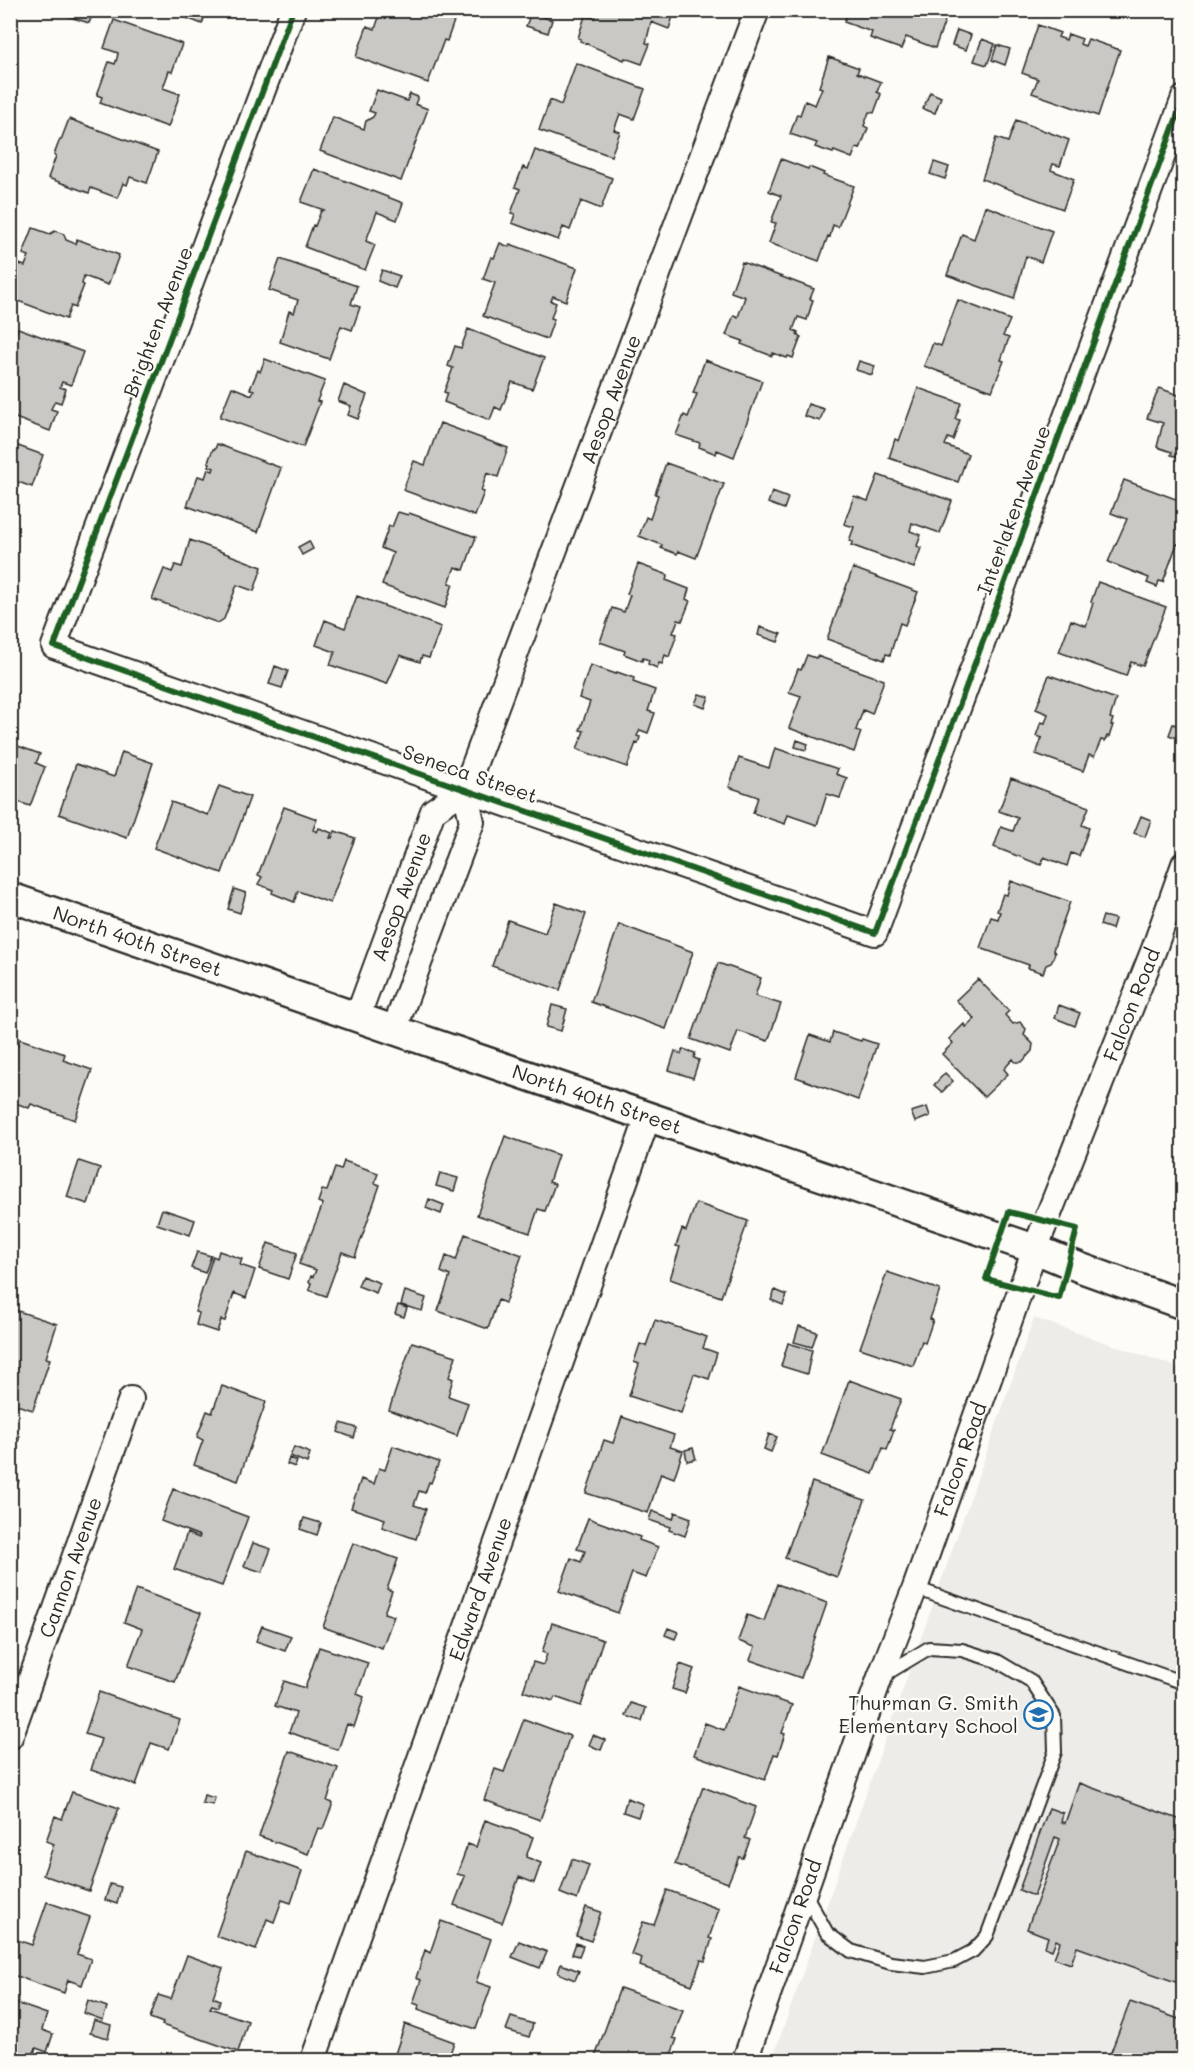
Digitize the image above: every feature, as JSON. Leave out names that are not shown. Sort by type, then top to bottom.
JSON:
[{"type":"street","name":"Brighten Avenue","points":[[54,646],[293,10]]},
{"type":"street","name":"Aesop Avenue","points":[[394,1030],[472,822],[465,789],[757,10]]},
{"type":"street","name":"Interlaken Avenue","points":[[875,933],[1184,98]]},
{"type":"street","name":"Seneca Street","points":[[54,646],[875,933]]},
{"type":"street","name":"Aesop Avenue","points":[[357,1018],[433,811],[465,789]]},
{"type":"street","name":"Falcon Road","points":[[745,2061],[880,1677],[915,1588],[1035,1249],[1154,950],[1184,864]]},
{"type":"street","name":"North 40th Street","points":[[10,897],[1035,1249],[1184,1305]]},
{"type":"street","name":"Edward Avenue","points":[[313,2061],[648,1117]]},
{"type":"street","name":"Cannon Avenue","points":[[10,1737],[131,1399]]},
{"type":"lane","points":[[915,1588],[1184,1683]]},
{"type":"lane","points":[[804,1892],[826,1933],[851,1952],[891,1963],[925,1967],[954,1961],[973,1952],[987,1936],[1055,1752],[1054,1716],[1031,1681],[997,1661],[962,1650],[929,1648],[880,1677]]},
{"type":"shaded area","name":"Thurman G. Smith Elementary School","points":[[1034,1318],[1183,1369],[1183,2060],[772,2060]]},
{"type":"building","points":[[69,10],[82,10],[93,14],[89,23],[67,16]]},
{"type":"building","points":[[166,10],[207,10],[202,24]]},
{"type":"building","points":[[378,10],[425,10],[454,21],[447,41],[444,40],[428,83],[356,57],[367,26],[375,29]]},
{"type":"building","points":[[598,10],[675,10],[669,29],[651,22],[646,43],[650,44],[642,64],[625,58],[624,60],[580,41],[581,39],[578,38],[585,16],[595,18]]},
{"type":"building","points":[[848,10],[943,10],[948,12],[935,48],[906,37],[901,49],[870,38],[872,32],[844,22]]},
{"type":"building","points":[[531,13],[552,20],[548,33],[526,26]]},
{"type":"building","points":[[114,20],[182,44],[172,72],[169,71],[163,88],[180,94],[168,127],[100,103],[102,97],[97,95],[109,62],[115,64],[118,53],[104,48]]},
{"type":"building","points":[[1038,25],[1060,33],[1058,37],[1066,40],[1068,34],[1082,39],[1080,44],[1085,46],[1088,39],[1120,50],[1098,116],[1032,93],[1038,79],[1022,73]]},
{"type":"building","points":[[957,30],[971,35],[966,50],[952,45]]},
{"type":"building","points":[[982,39],[995,44],[987,65],[974,61]]},
{"type":"building","points":[[997,45],[1010,49],[1005,65],[992,60]]},
{"type":"building","points":[[829,57],[859,68],[857,73],[881,82],[877,92],[881,94],[874,113],[869,112],[864,126],[868,128],[860,149],[856,148],[852,158],[815,147],[817,143],[790,134],[797,114],[800,115],[805,101],[815,105],[822,88],[819,87]]},
{"type":"building","points":[[576,63],[645,89],[634,119],[620,114],[614,130],[620,132],[611,156],[539,130],[550,100],[561,105]]},
{"type":"building","points":[[377,90],[407,101],[410,94],[418,97],[415,104],[428,109],[401,181],[320,151],[333,117],[364,129],[366,121],[375,113],[369,111]]},
{"type":"building","points":[[930,92],[941,97],[935,113],[923,109]]},
{"type":"building","points":[[69,119],[158,152],[147,183],[130,177],[127,185],[123,183],[118,197],[115,197],[91,188],[89,193],[48,178],[56,156],[54,155]]},
{"type":"building","points":[[1016,120],[1069,140],[1060,166],[1053,164],[1051,170],[1074,179],[1063,209],[982,179],[996,138],[1008,142]]},
{"type":"building","points":[[535,150],[612,178],[601,209],[581,201],[570,230],[563,227],[558,240],[512,223],[515,214],[511,213],[520,189],[515,187],[523,167],[528,169]]},
{"type":"building","points":[[781,159],[808,169],[809,167],[824,173],[823,175],[854,186],[838,227],[833,225],[819,261],[769,243],[776,223],[771,222],[781,196],[769,191]]},
{"type":"building","points":[[934,162],[949,167],[945,179],[930,174]]},
{"type":"building","points":[[314,169],[403,203],[397,220],[377,212],[366,241],[375,245],[365,270],[305,247],[313,225],[315,226],[321,211],[324,210],[301,202]]},
{"type":"building","points":[[985,206],[1052,231],[1041,262],[1026,256],[1014,299],[947,275],[962,234],[974,239]]},
{"type":"building","points":[[33,228],[50,234],[55,231],[64,234],[66,240],[76,244],[77,239],[119,255],[108,285],[84,276],[82,284],[84,285],[75,308],[71,306],[66,319],[10,298],[10,286],[19,264],[25,266],[29,256],[23,254]]},
{"type":"building","points":[[500,243],[509,247],[510,244],[577,268],[566,301],[553,296],[551,301],[556,303],[551,318],[554,319],[547,339],[483,316],[495,283],[483,279],[491,257],[494,258]]},
{"type":"building","points":[[280,259],[357,286],[351,304],[360,307],[352,330],[341,326],[329,359],[280,342],[289,311],[294,313],[298,300],[269,290]]},
{"type":"building","points":[[742,262],[814,289],[807,320],[798,317],[793,330],[801,337],[793,358],[773,353],[772,356],[741,344],[743,341],[726,335],[734,315],[738,317],[745,297],[731,292]]},
{"type":"building","points":[[382,270],[400,276],[395,288],[378,281]]},
{"type":"building","points":[[958,300],[1010,320],[1003,336],[1009,338],[1001,360],[1004,361],[992,391],[924,366],[933,343],[941,346]]},
{"type":"building","points":[[18,328],[83,352],[71,385],[62,382],[60,387],[66,389],[61,403],[55,401],[51,409],[57,411],[50,431],[10,416],[10,348]]},
{"type":"building","points":[[468,329],[544,358],[532,389],[512,382],[501,410],[495,407],[490,420],[444,402],[447,393],[444,392],[453,368],[448,366],[455,346],[461,348]]},
{"type":"building","points":[[265,359],[325,381],[317,401],[320,402],[303,447],[220,417],[232,387],[252,395],[254,390],[250,389]]},
{"type":"building","points":[[705,360],[762,381],[734,457],[717,450],[716,454],[699,447],[700,443],[676,435],[684,415],[688,417],[697,394],[693,393]]},
{"type":"building","points":[[859,361],[875,366],[872,375],[856,370]]},
{"type":"building","points":[[344,385],[367,395],[358,419],[348,415],[351,406],[338,401]]},
{"type":"building","points":[[918,388],[961,403],[955,419],[960,420],[953,440],[948,438],[945,445],[968,454],[958,482],[889,458],[895,439],[899,441]]},
{"type":"building","points":[[1159,388],[1184,397],[1184,458],[1171,455],[1172,452],[1157,447],[1163,423],[1147,418]]},
{"type":"building","points":[[808,404],[824,409],[820,421],[804,416]]},
{"type":"building","points":[[440,423],[508,448],[498,477],[487,473],[481,491],[484,492],[475,516],[403,490],[414,461],[425,465]]},
{"type":"building","points":[[10,443],[43,455],[32,487],[10,479]]},
{"type":"building","points":[[217,444],[281,468],[258,532],[187,506],[198,476],[205,478],[208,469],[213,471],[214,468],[209,466],[208,462]]},
{"type":"building","points":[[666,463],[724,484],[696,558],[661,548],[662,545],[639,536],[646,517],[650,519],[658,495],[655,494]]},
{"type":"building","points":[[878,475],[952,501],[940,533],[912,523],[910,531],[921,535],[917,546],[921,548],[914,568],[851,545],[853,542],[849,541],[854,527],[844,524],[854,496],[868,501]]},
{"type":"building","points":[[1124,480],[1184,502],[1184,538],[1181,545],[1177,544],[1163,582],[1159,581],[1157,587],[1147,583],[1149,578],[1108,562],[1127,519],[1111,513]]},
{"type":"building","points":[[772,492],[788,498],[784,509],[768,503]]},
{"type":"building","points":[[398,512],[408,515],[409,513],[476,537],[464,570],[455,567],[449,583],[453,584],[445,608],[382,585],[393,553],[381,548],[389,526],[392,527]]},
{"type":"building","points":[[190,540],[262,567],[254,591],[237,585],[224,619],[218,623],[152,599],[164,569],[172,572],[175,565],[182,567]]},
{"type":"building","points":[[309,541],[313,549],[302,555],[298,547]]},
{"type":"building","points":[[638,564],[668,575],[666,580],[689,589],[686,599],[690,601],[682,621],[678,620],[673,633],[677,634],[669,657],[665,655],[662,664],[659,663],[657,668],[648,664],[649,660],[643,658],[642,661],[624,654],[625,651],[600,642],[612,608],[624,612],[630,595],[627,594]]},
{"type":"building","points":[[853,568],[918,592],[905,625],[900,623],[890,655],[886,654],[884,660],[827,639]]},
{"type":"building","points":[[1098,582],[1166,607],[1143,666],[1131,662],[1126,676],[1059,652],[1071,620],[1086,626]]},
{"type":"building","points":[[357,596],[441,627],[429,658],[422,656],[420,662],[400,655],[387,684],[330,665],[335,652],[316,645],[325,620],[345,628]]},
{"type":"building","points":[[760,627],[781,634],[778,642],[758,635]]},
{"type":"building","points":[[807,655],[816,658],[817,656],[884,680],[872,714],[863,710],[856,730],[861,732],[854,752],[789,728],[801,696],[789,692],[798,669],[801,670]]},
{"type":"building","points":[[590,665],[634,678],[633,682],[655,690],[648,711],[655,713],[648,733],[640,730],[637,736],[640,737],[638,744],[636,743],[627,767],[577,749],[584,731],[580,730],[590,702],[579,698]]},
{"type":"building","points":[[275,666],[288,671],[282,688],[269,684]]},
{"type":"building","points":[[1049,675],[1116,699],[1110,718],[1113,719],[1111,725],[1113,725],[1109,737],[1107,736],[1105,741],[1101,740],[1094,757],[1089,755],[1083,771],[1036,754],[1042,738],[1036,736],[1041,722],[1045,723],[1048,714],[1036,709]]},
{"type":"building","points":[[699,694],[709,697],[705,708],[695,704]]},
{"type":"building","points":[[1173,724],[1184,727],[1180,739],[1169,735]]},
{"type":"building","points":[[797,740],[808,744],[806,750],[795,747]]},
{"type":"building","points":[[18,746],[40,754],[36,763],[45,767],[30,806],[10,799],[10,751],[15,753]]},
{"type":"building","points":[[775,748],[838,769],[836,774],[847,778],[840,798],[827,794],[817,825],[788,815],[785,824],[753,813],[758,797],[729,787],[739,758],[769,768]]},
{"type":"building","points":[[122,752],[153,763],[127,838],[59,814],[76,764],[114,777]]},
{"type":"building","points":[[1011,778],[1089,807],[1082,825],[1089,828],[1079,856],[1071,853],[1067,866],[1044,857],[1041,865],[994,847],[1001,827],[1013,831],[1018,818],[999,811]]},
{"type":"building","points":[[219,786],[250,797],[222,873],[154,848],[171,802],[208,815]]},
{"type":"building","points":[[284,807],[317,819],[313,830],[317,832],[319,828],[332,833],[330,838],[335,831],[355,838],[330,903],[298,891],[294,902],[258,884],[262,877],[258,875]]},
{"type":"building","points":[[1141,816],[1151,820],[1145,837],[1134,833]]},
{"type":"building","points":[[1011,881],[1070,902],[1053,950],[1055,953],[1043,973],[1028,968],[1029,965],[980,948],[991,917],[998,919],[1000,912],[997,911],[1003,894],[1007,895]]},
{"type":"building","points":[[234,889],[246,893],[240,913],[228,909]]},
{"type":"building","points":[[556,903],[586,914],[560,990],[492,966],[508,920],[545,933]]},
{"type":"building","points":[[1103,916],[1115,919],[1112,929],[1100,925]]},
{"type":"building","points":[[619,924],[693,952],[666,1029],[591,1002]]},
{"type":"building","points":[[718,963],[761,978],[755,996],[781,1004],[768,1041],[738,1031],[730,1053],[691,1039]]},
{"type":"building","points":[[978,979],[1009,1011],[1005,1015],[1013,1024],[1020,1022],[1026,1029],[1024,1035],[1033,1044],[1032,1051],[1022,1062],[1015,1062],[1013,1059],[1004,1069],[1008,1074],[984,1097],[942,1054],[953,1043],[949,1039],[964,1024],[966,1027],[975,1019],[956,1000]]},
{"type":"building","points":[[552,1005],[567,1009],[561,1031],[546,1027]]},
{"type":"building","points":[[1059,1005],[1080,1013],[1075,1026],[1055,1018]]},
{"type":"building","points":[[833,1032],[877,1044],[858,1100],[796,1077],[810,1035],[830,1042]]},
{"type":"building","points":[[20,1039],[65,1054],[63,1060],[92,1070],[75,1120],[31,1104],[29,1108],[10,1101],[10,1042],[18,1045]]},
{"type":"building","points":[[683,1049],[695,1053],[694,1058],[699,1060],[693,1078],[669,1070],[675,1051],[681,1054]]},
{"type":"building","points":[[945,1073],[953,1081],[942,1092],[934,1085]]},
{"type":"building","points":[[927,1107],[930,1116],[915,1122],[911,1112]]},
{"type":"building","points":[[505,1136],[558,1155],[549,1182],[555,1184],[545,1211],[538,1209],[530,1233],[477,1215]]},
{"type":"building","points":[[79,1161],[100,1168],[88,1204],[67,1197]]},
{"type":"building","points":[[344,1161],[378,1173],[375,1183],[380,1185],[355,1257],[342,1252],[326,1296],[309,1290],[311,1276],[313,1277],[316,1270],[299,1264],[323,1204],[318,1202],[322,1190],[327,1191],[335,1168],[341,1170]]},
{"type":"building","points":[[440,1173],[458,1178],[454,1191],[436,1186]]},
{"type":"building","points":[[429,1199],[444,1205],[441,1214],[426,1208]]},
{"type":"building","points":[[696,1203],[748,1221],[721,1297],[670,1279],[680,1247],[676,1246],[682,1229],[686,1231]]},
{"type":"building","points":[[162,1209],[195,1220],[190,1235],[157,1224]]},
{"type":"building","points":[[465,1234],[522,1255],[505,1303],[498,1300],[488,1329],[438,1311],[450,1276],[441,1272],[446,1256],[456,1260]]},
{"type":"building","points":[[268,1243],[297,1253],[288,1279],[259,1269]]},
{"type":"building","points":[[219,1251],[242,1259],[240,1265],[255,1270],[246,1298],[234,1293],[225,1321],[221,1320],[217,1332],[196,1325],[199,1313],[195,1312],[213,1256],[217,1258]]},
{"type":"building","points":[[197,1252],[211,1256],[205,1273],[191,1268]]},
{"type":"building","points":[[887,1272],[940,1290],[925,1343],[922,1341],[913,1366],[860,1348]]},
{"type":"building","points":[[362,1276],[380,1283],[376,1293],[358,1286]]},
{"type":"building","points":[[775,1290],[787,1295],[783,1305],[771,1300]]},
{"type":"building","points":[[405,1291],[426,1298],[422,1311],[401,1305]]},
{"type":"building","points":[[398,1305],[407,1308],[404,1317],[395,1314]]},
{"type":"building","points":[[12,1309],[57,1324],[46,1358],[50,1359],[33,1410],[10,1403],[10,1315]]},
{"type":"building","points":[[655,1320],[707,1337],[703,1348],[717,1353],[709,1379],[694,1374],[681,1413],[629,1396],[639,1364],[634,1362],[640,1344],[646,1346]]},
{"type":"building","points":[[799,1326],[817,1332],[812,1347],[794,1342]]},
{"type":"building","points":[[412,1342],[456,1356],[449,1377],[453,1379],[448,1396],[468,1403],[457,1436],[389,1410]]},
{"type":"building","points":[[788,1343],[812,1350],[807,1374],[781,1366]]},
{"type":"building","points":[[849,1380],[901,1399],[890,1429],[894,1430],[887,1450],[883,1448],[873,1474],[822,1455]]},
{"type":"building","points":[[222,1386],[266,1402],[238,1481],[194,1465],[203,1440],[197,1437],[207,1411],[212,1413]]},
{"type":"building","points":[[622,1417],[674,1435],[670,1447],[683,1451],[674,1478],[661,1473],[648,1513],[586,1493],[604,1440],[613,1443]]},
{"type":"building","points":[[341,1423],[357,1428],[354,1438],[338,1432]]},
{"type":"building","points":[[10,1433],[20,1436],[10,1463]]},
{"type":"building","points":[[769,1434],[777,1437],[771,1452],[764,1449]]},
{"type":"building","points":[[393,1446],[439,1462],[431,1483],[429,1482],[425,1493],[419,1491],[414,1505],[426,1509],[416,1539],[382,1527],[385,1519],[351,1508],[361,1479],[374,1484],[379,1468],[385,1470]]},
{"type":"building","points":[[294,1447],[310,1453],[307,1463],[290,1456]]},
{"type":"building","points":[[693,1448],[696,1459],[687,1461],[685,1450]]},
{"type":"building","points":[[289,1458],[297,1461],[295,1467],[287,1464]]},
{"type":"building","points":[[10,1476],[19,1480],[10,1504]]},
{"type":"building","points":[[812,1482],[865,1500],[837,1577],[785,1558]]},
{"type":"building","points":[[173,1489],[248,1517],[222,1586],[174,1569],[187,1533],[199,1538],[200,1536],[161,1521]]},
{"type":"building","points":[[652,1511],[673,1519],[675,1512],[691,1518],[685,1536],[669,1530],[670,1527],[649,1520]]},
{"type":"building","points":[[304,1518],[321,1523],[317,1535],[300,1529]]},
{"type":"building","points":[[588,1518],[640,1537],[639,1540],[658,1547],[646,1578],[632,1573],[618,1613],[559,1591],[571,1558],[581,1562],[585,1551],[577,1549]]},
{"type":"building","points":[[253,1543],[271,1549],[262,1572],[244,1566]]},
{"type":"building","points":[[353,1543],[398,1559],[387,1589],[392,1591],[384,1613],[394,1616],[382,1648],[323,1627]]},
{"type":"building","points":[[777,1584],[827,1603],[801,1678],[750,1660],[755,1647],[738,1641],[747,1615],[764,1621]]},
{"type":"building","points":[[136,1589],[201,1613],[175,1682],[128,1666],[142,1629],[124,1622]]},
{"type":"building","points":[[552,1623],[603,1640],[581,1706],[555,1697],[553,1701],[523,1691],[533,1662],[543,1665],[547,1654],[542,1652]]},
{"type":"building","points":[[262,1626],[291,1636],[285,1651],[256,1641]]},
{"type":"building","points":[[668,1628],[678,1632],[675,1639],[665,1635]]},
{"type":"building","points":[[319,1647],[368,1663],[357,1694],[364,1697],[354,1727],[347,1724],[338,1750],[289,1732],[296,1713],[275,1706],[284,1681],[305,1688]]},
{"type":"building","points":[[680,1664],[694,1669],[685,1693],[672,1689]]},
{"type":"building","points":[[739,1686],[792,1705],[782,1733],[785,1734],[778,1755],[774,1754],[765,1780],[694,1755],[705,1723],[724,1730]]},
{"type":"building","points":[[99,1692],[180,1720],[169,1749],[151,1743],[136,1785],[91,1770],[101,1739],[85,1734]]},
{"type":"building","points":[[631,1703],[646,1708],[642,1721],[626,1716]]},
{"type":"building","points":[[524,1719],[570,1736],[540,1820],[484,1800],[495,1769],[504,1772]]},
{"type":"building","points":[[593,1735],[605,1740],[601,1750],[589,1745]]},
{"type":"building","points":[[289,1751],[338,1768],[327,1801],[333,1803],[323,1829],[318,1828],[308,1854],[259,1836]]},
{"type":"building","points":[[1079,1783],[1184,1821],[1184,1985],[1077,1947],[1071,1964],[1054,1958],[1060,1942],[1056,1940],[1052,1950],[1045,1947],[1048,1937],[1027,1929],[1060,1839],[1055,1837],[1034,1896],[1019,1890],[1049,1808],[1063,1813],[1061,1822],[1065,1823]]},
{"type":"building","points":[[703,1787],[756,1807],[745,1838],[750,1840],[743,1858],[739,1857],[728,1883],[675,1864]]},
{"type":"building","points":[[72,1792],[119,1808],[89,1891],[43,1875],[54,1844],[46,1841],[55,1816],[62,1819]]},
{"type":"building","points":[[204,1795],[215,1798],[213,1805],[202,1803]]},
{"type":"building","points":[[627,1798],[643,1804],[638,1817],[623,1812]]},
{"type":"building","points":[[485,1820],[533,1837],[526,1857],[541,1863],[534,1883],[519,1877],[502,1923],[454,1905],[465,1876],[457,1874],[468,1844],[476,1847]]},
{"type":"building","points":[[246,1851],[302,1871],[291,1903],[282,1900],[274,1922],[267,1919],[256,1950],[216,1936]]},
{"type":"building","points":[[572,1859],[589,1865],[577,1900],[560,1893]]},
{"type":"building","points":[[110,1884],[121,1887],[117,1904],[105,1900]]},
{"type":"building","points":[[667,1890],[719,1909],[709,1938],[712,1939],[705,1961],[701,1960],[692,1985],[640,1966],[642,1958],[631,1954],[643,1922],[654,1925]]},
{"type":"building","points":[[47,1902],[90,1917],[77,1954],[91,1959],[82,1985],[68,1980],[64,1993],[10,1974],[12,1938],[32,1945]]},
{"type":"building","points":[[586,1907],[601,1912],[591,1941],[576,1936]]},
{"type":"building","points":[[441,1921],[491,1939],[476,1982],[491,1987],[476,2029],[418,2009],[419,2005],[413,2003],[421,1980],[416,1978],[425,1950],[430,1953]]},
{"type":"building","points":[[519,1941],[547,1952],[540,1968],[512,1957]]},
{"type":"building","points":[[576,1943],[583,1946],[579,1956],[572,1954]]},
{"type":"building","points":[[187,1955],[223,1968],[213,1997],[220,2000],[218,2007],[212,2005],[210,2008],[248,2021],[238,2052],[162,2025],[163,2023],[150,2018],[158,1995],[171,1999]]},
{"type":"building","points":[[561,1964],[579,1971],[575,1980],[558,1973]]},
{"type":"building","points":[[620,1988],[683,2010],[673,2038],[677,2039],[669,2060],[594,2060]]},
{"type":"building","points":[[88,2000],[107,2007],[103,2020],[84,2013]]},
{"type":"building","points":[[10,2001],[47,2014],[42,2030],[53,2034],[47,2052],[36,2048],[31,2060],[10,2060]]},
{"type":"building","points":[[1130,2002],[1179,2019],[1184,2006],[1184,2060],[1108,2060]]},
{"type":"building","points":[[511,2017],[533,2024],[529,2037],[506,2030]]},
{"type":"building","points":[[94,2020],[111,2025],[108,2038],[90,2033]]},
{"type":"building","points":[[405,2024],[454,2042],[448,2060],[386,2060],[388,2055],[394,2057]]},
{"type":"building","points":[[169,2056],[183,2060],[167,2060]]},
{"type":"cycle path","points":[[293,10],[54,646],[875,933],[1184,98]]},
{"type":"cycle path","points":[[1009,1212],[1077,1229],[1059,1298],[986,1279],[1009,1212]]},
{"type":"place","name":"Thurman G. Smith Elementary School","points":[[1039,1715]]}]
